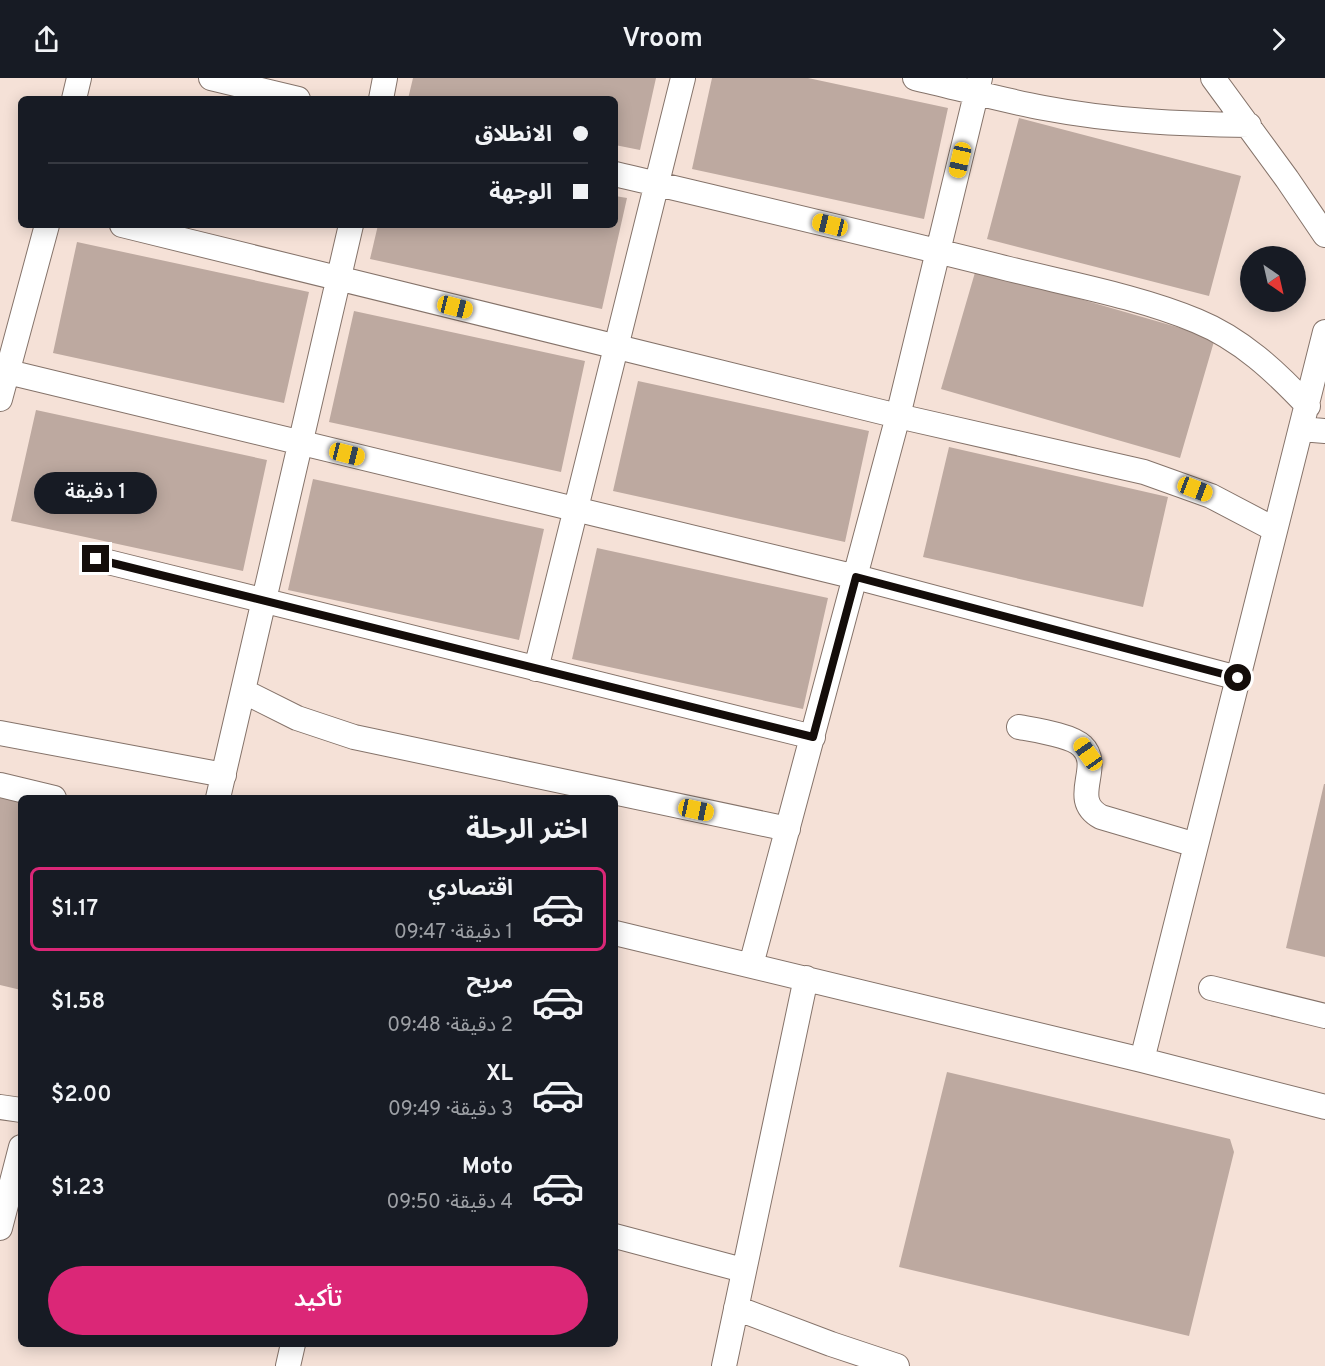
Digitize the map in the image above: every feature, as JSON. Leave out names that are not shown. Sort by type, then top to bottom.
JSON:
[{"type":"lane","points":[[75,96],[79,78]]},
{"type":"lane","points":[[211,78],[286,96]]},
{"type":"lane","points":[[382,96],[385,78]]},
{"type":"lane","points":[[536,669],[683,78]]},
{"type":"lane","points":[[915,78],[978,85],[1043,108],[1111,118],[1180,124],[1249,125]]},
{"type":"lane","points":[[1213,78],[1249,125],[1325,235]]},
{"type":"lane","points":[[751,965],[898,416],[978,85]]},
{"type":"lane","points":[[618,175],[938,251],[1154,306],[1198,321],[1239,343],[1276,372],[1308,406]]},
{"type":"lane","points":[[0,399],[46,228]]},
{"type":"lane","points":[[134,228],[898,416],[1144,472],[1211,496],[1274,529]]},
{"type":"lane","points":[[0,733],[221,787],[350,228]]},
{"type":"lane","points":[[1143,1060],[1325,332]]},
{"type":"lane","points":[[8,372],[856,577],[1238,678]]},
{"type":"lane","points":[[1301,429],[1325,432]]},
{"type":"lane","points":[[96,559],[813,737]]},
{"type":"lane","points":[[243,691],[297,718],[354,737],[788,829]]},
{"type":"lane","points":[[1019,727],[1081,744],[1088,754],[1086,802],[1092,812],[1101,817],[1196,845]]},
{"type":"lane","points":[[0,785],[42,795]]},
{"type":"lane","points":[[618,934],[1143,1060],[1325,1107]]},
{"type":"lane","points":[[724,1366],[806,978]]},
{"type":"lane","points":[[1211,988],[1325,1016]]},
{"type":"lane","points":[[0,1107],[18,1110]]},
{"type":"lane","points":[[0,1228],[18,1159]]},
{"type":"lane","points":[[618,1237],[743,1270]]},
{"type":"lane","points":[[736,1308],[897,1366]]},
{"type":"lane","points":[[288,1366],[292,1347]]},
{"type":"building","points":[[413,78],[656,78],[640,150],[618,146],[618,96],[409,96]]},
{"type":"building","points":[[712,78],[808,78],[948,108],[924,219],[692,169]]},
{"type":"building","points":[[1019,118],[1241,176],[1209,296],[987,239]]},
{"type":"building","points":[[618,196],[627,198],[602,309],[370,259],[377,228],[618,228]]},
{"type":"building","points":[[77,242],[309,292],[284,403],[53,353]]},
{"type":"building","points":[[976,269],[1215,338],[1180,458],[941,389]]},
{"type":"building","points":[[354,311],[585,361],[561,472],[329,422]]},
{"type":"building","points":[[638,381],[869,431],[845,542],[613,491]]},
{"type":"building","points":[[36,410],[267,460],[243,571],[11,521]]},
{"type":"building","points":[[949,447],[1168,497],[1143,607],[923,557]]},
{"type":"building","points":[[313,479],[544,529],[519,640],[288,590]]},
{"type":"building","points":[[597,548],[828,598],[803,709],[572,659]]},
{"type":"building","points":[[1325,784],[1325,957],[1286,948]]},
{"type":"building","points":[[0,788],[18,797],[18,989],[0,985]]},
{"type":"building","points":[[947,1072],[1230,1139],[1234,1152],[1189,1336],[899,1267]]},
{"type":"route","points":[[96,559],[813,737],[856,577],[1238,678]]}]
